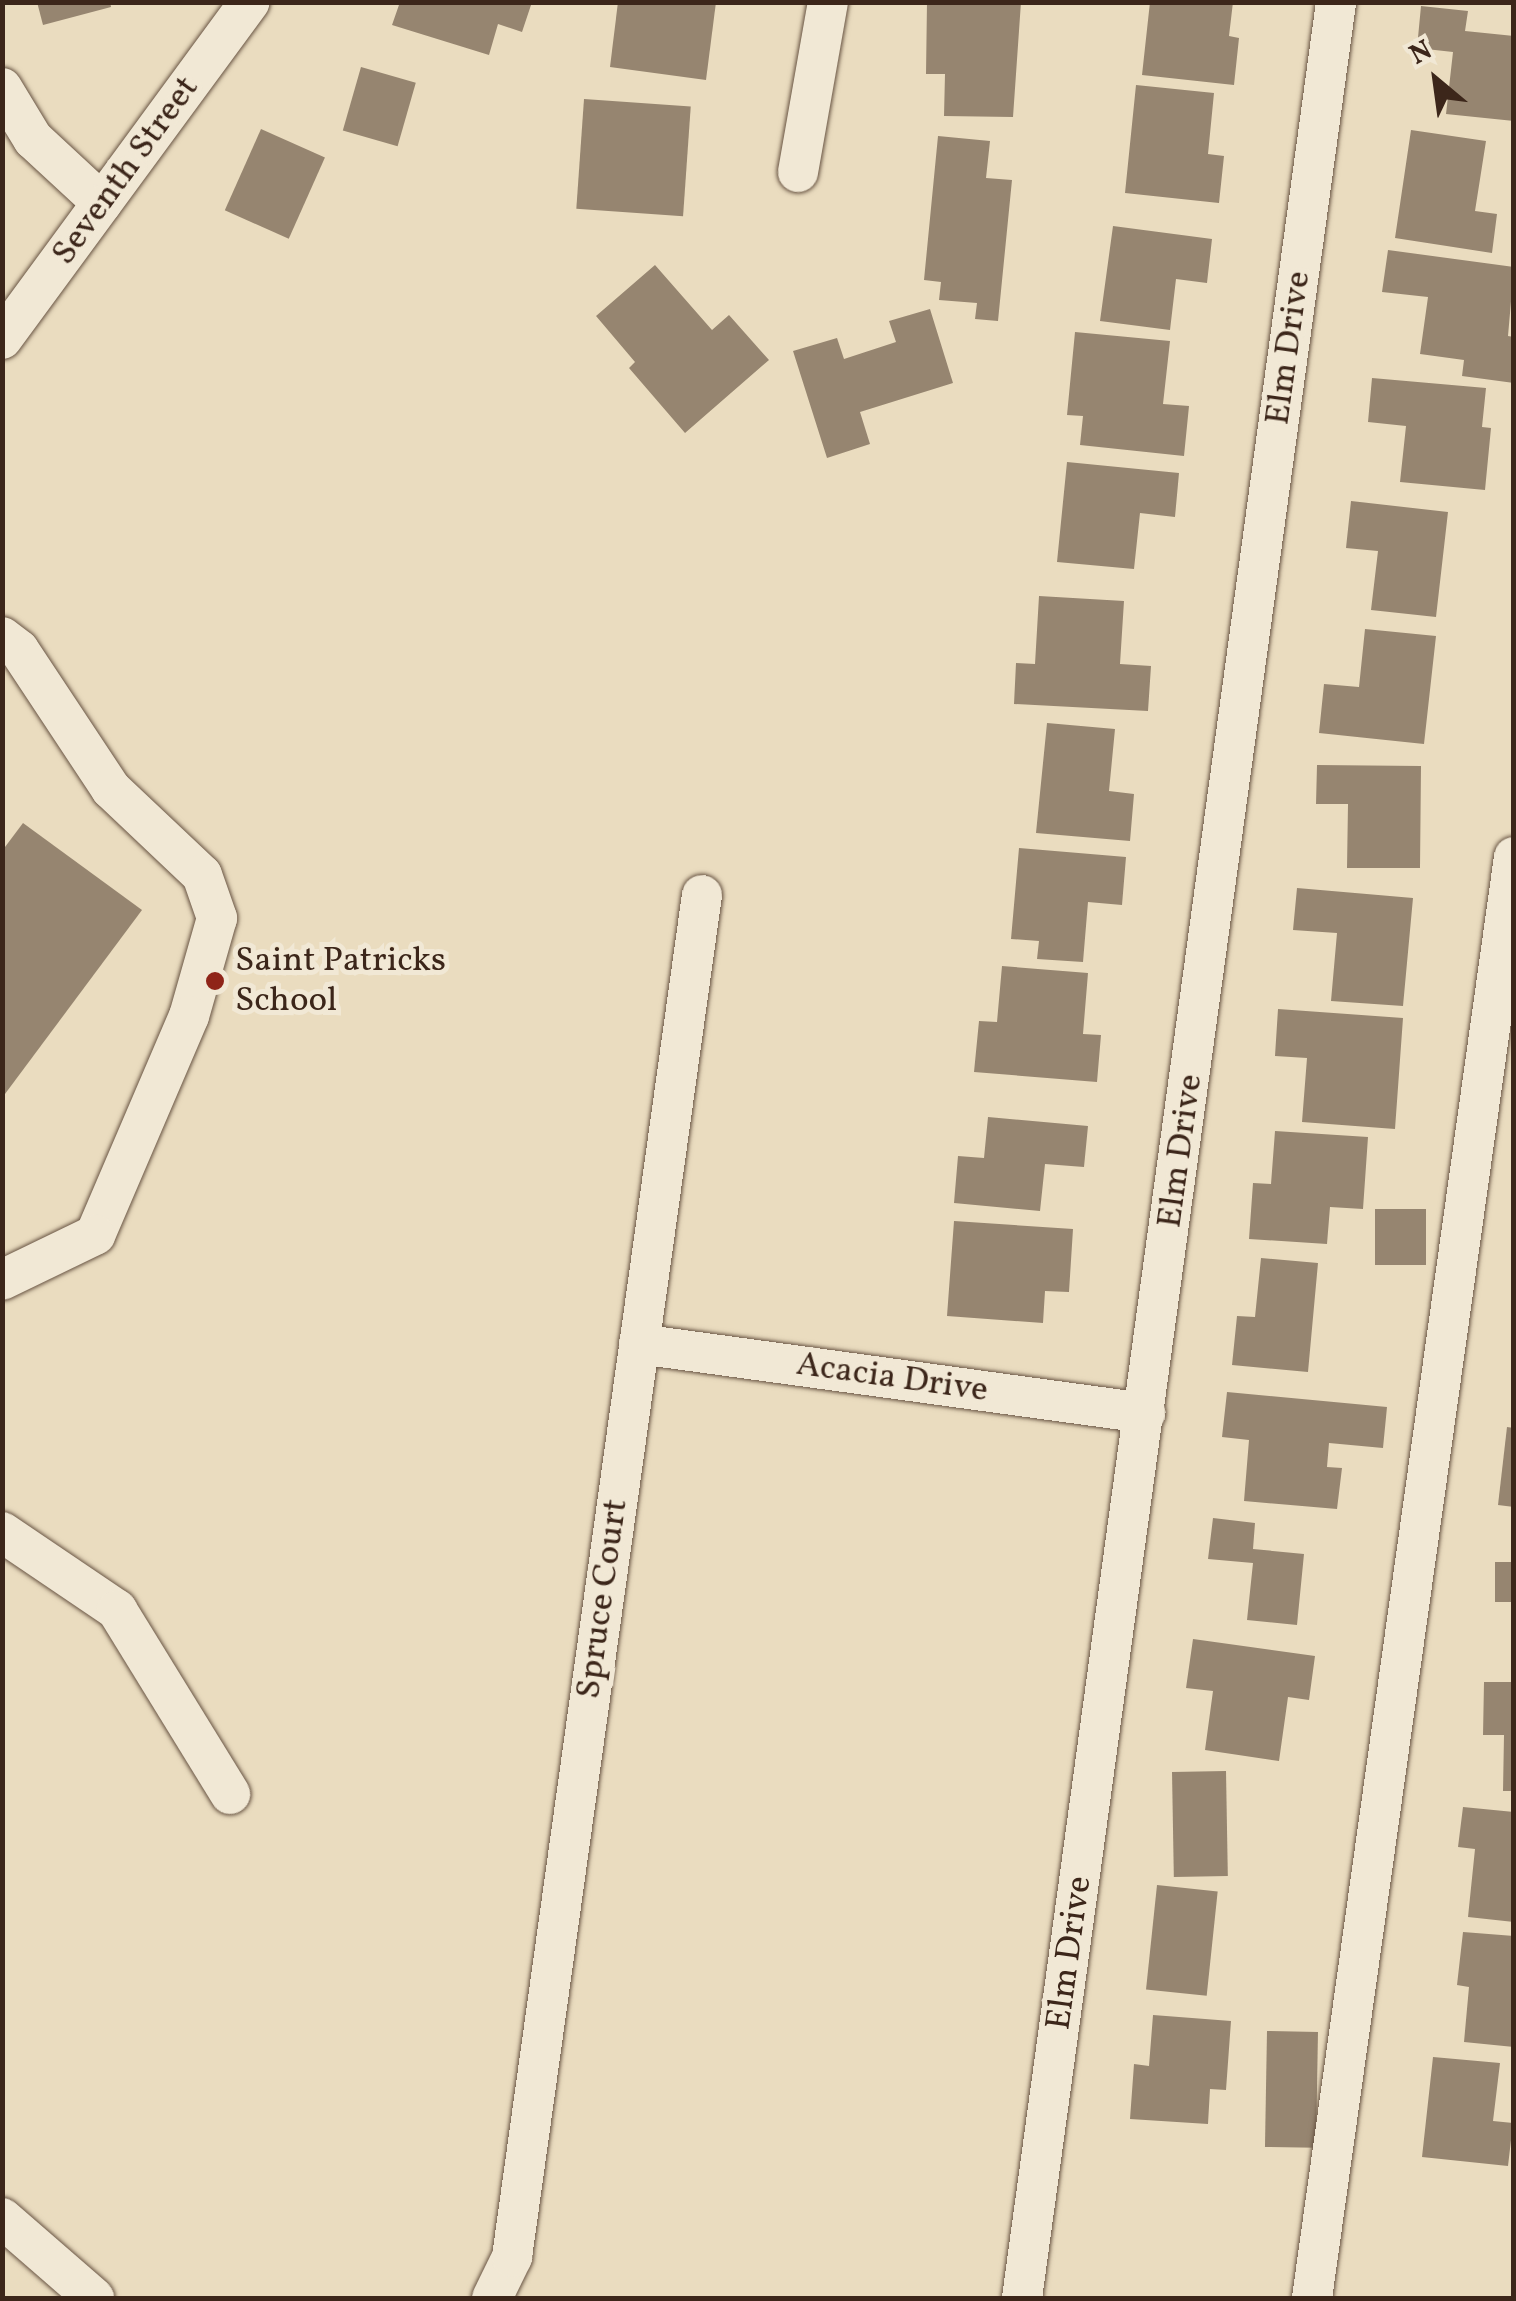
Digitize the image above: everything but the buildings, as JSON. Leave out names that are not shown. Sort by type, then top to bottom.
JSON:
[{"type":"street","name":"Seventh Street","points":[[2,339],[250,2]]},
{"type":"street","points":[[798,172],[828,2]]},
{"type":"street","name":"Elm Drive","points":[[1022,2298],[1336,2]]},
{"type":"street","points":[[2,88],[33,138],[102,203]]},
{"type":"street","points":[[2,636],[19,650],[111,789],[202,875],[217,918],[190,1016],[95,1235],[2,1280]]},
{"type":"street","points":[[1312,2298],[1514,857]]},
{"type":"street","name":"Spruce Court","points":[[492,2298],[512,2257],[702,895]]},
{"type":"street","name":"Acacia Drive","points":[[638,1344],[1145,1413]]},
{"type":"street","points":[[2,1532],[117,1610],[230,1794]]},
{"type":"street","points":[[2,2218],[94,2298]]},
{"type":"place","name":"Saint Patricks School","points":[[215,981]]}]
